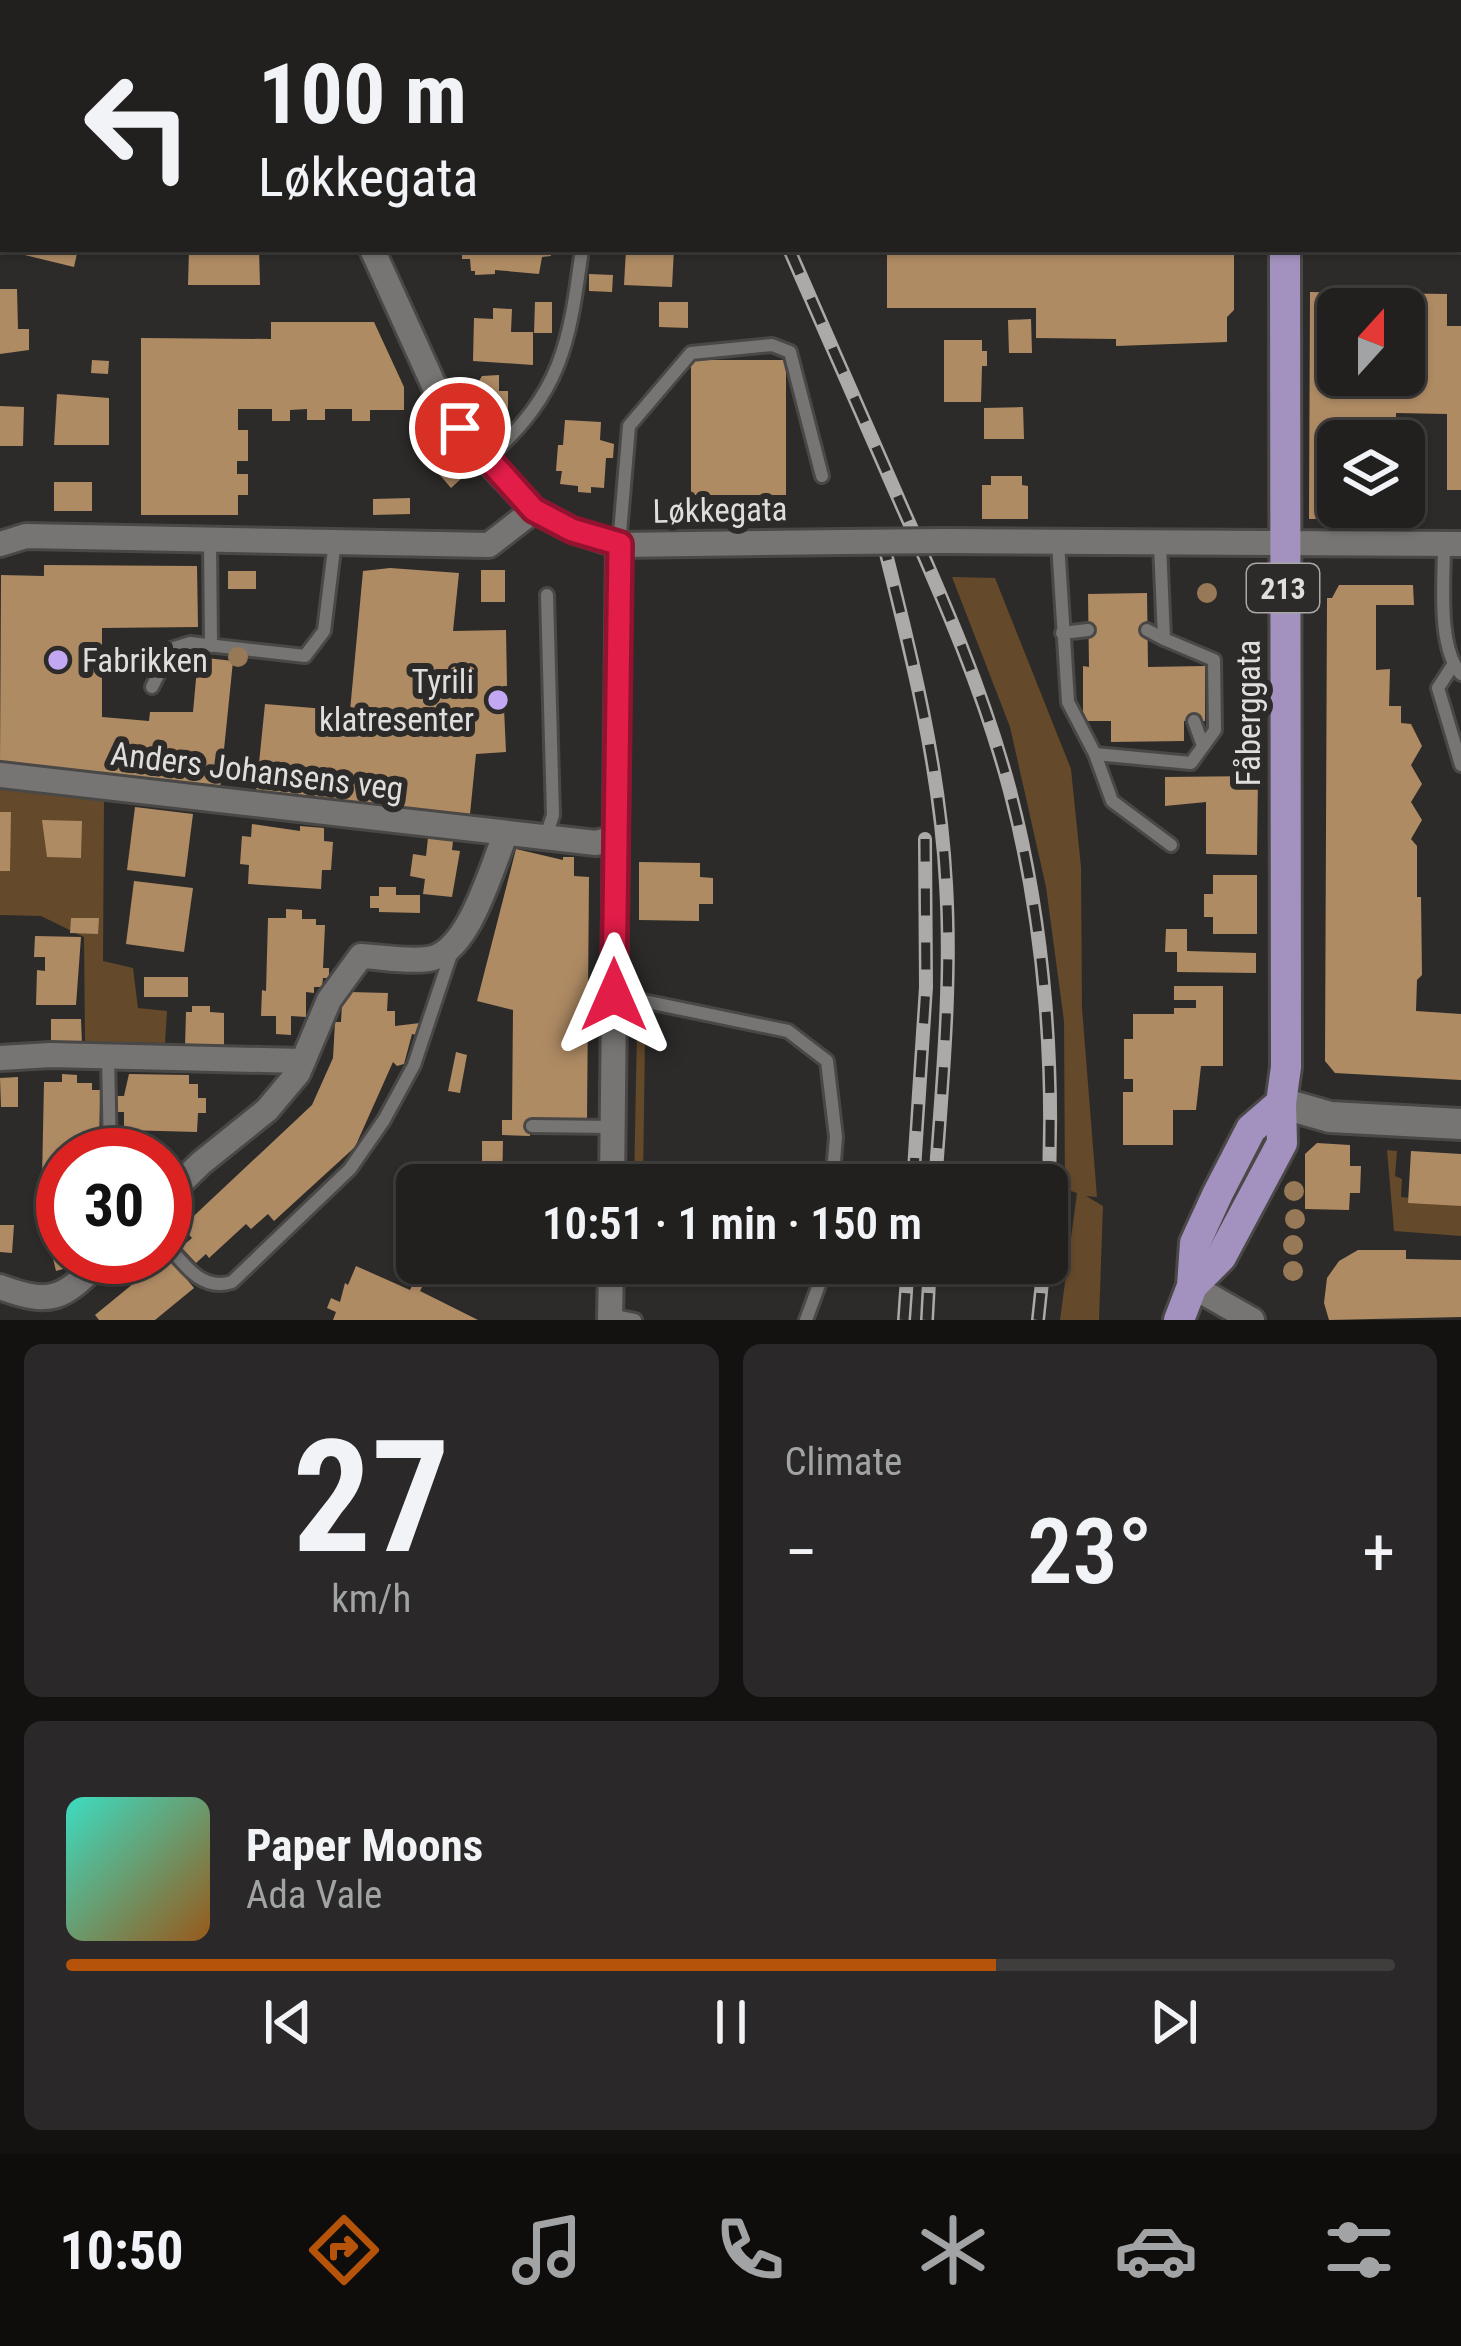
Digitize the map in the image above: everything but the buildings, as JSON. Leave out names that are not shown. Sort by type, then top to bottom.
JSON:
[{"type":"main road","name":"Fåberggata","points":[[1281,1103],[1286,1067],[1285,252]]},
{"type":"main road","points":[[1179,1320],[1192,1286],[1195,1243],[1218,1193],[1251,1130],[1281,1103],[1330,1117],[1461,1124]]},
{"type":"street","points":[[0,544],[26,536],[489,544],[534,510],[441,401],[373,252]]},
{"type":"street","name":"Løkkegata","points":[[534,510],[572,530],[620,544],[1452,544]]},
{"type":"street","points":[[612,1164],[620,544]]},
{"type":"street","name":"Anders Johansens veg","points":[[0,775],[545,838],[596,843],[614,838]]},
{"type":"street","points":[[192,1175],[267,1110],[298,1073],[329,1000],[361,956],[429,959],[452,951],[506,833]]},
{"type":"street","points":[[0,1058],[303,1061]]},
{"type":"street","points":[[0,1286],[33,1299],[56,1298],[78,1284]]},
{"type":"street","points":[[614,1284],[618,1318]]},
{"type":"street","points":[[1192,1286],[1252,1320]]},
{"type":"lane","points":[[487,460],[523,428],[547,392],[571,326],[582,252]]},
{"type":"lane","points":[[620,544],[629,426],[691,352],[772,345],[790,352],[822,476]]},
{"type":"lane","points":[[210,538],[212,646]]},
{"type":"lane","points":[[152,687],[171,649],[190,644],[304,656],[324,632],[336,540]]},
{"type":"lane","points":[[1058,543],[1068,702],[1112,801],[1171,845]]},
{"type":"lane","points":[[1160,544],[1164,639]]},
{"type":"lane","points":[[1452,544],[1446,642],[1457,670],[1438,688],[1461,765]]},
{"type":"lane","points":[[545,838],[553,815],[548,595]]},
{"type":"lane","points":[[1062,633],[1088,630]]},
{"type":"lane","points":[[1095,754],[1191,763],[1215,730],[1214,660],[1147,630]]},
{"type":"lane","points":[[1191,650],[1193,667]]},
{"type":"lane","points":[[1194,721],[1203,746]]},
{"type":"lane","points":[[192,1270],[204,1283],[232,1282],[350,1169],[414,1065],[452,951]]},
{"type":"lane","points":[[614,995],[788,1031],[827,1061],[836,1138],[834,1164]]},
{"type":"lane","points":[[108,1056],[109,1128]]},
{"type":"lane","points":[[532,1126],[613,1127]]},
{"type":"lane","points":[[806,1320],[819,1284]]},
{"type":"shaded area","points":[[952,577],[995,578],[1071,769],[1081,867],[1082,1008],[1097,1197],[1086,1196],[1103,1206],[1099,1320],[1060,1320],[1077,1193],[1068,1190],[1065,1164],[1064,1021],[1046,887],[1010,727]]},
{"type":"shaded area","points":[[0,789],[104,801],[103,961],[133,968],[138,1008],[167,1011],[165,1043],[85,1042],[84,937],[41,916],[0,915]]},
{"type":"shaded area","points":[[637,1029],[645,1034],[643,1164],[634,1164]]},
{"type":"shaded area","points":[[1387,1150],[1397,1151],[1395,1176],[1402,1179],[1401,1197],[1461,1202],[1461,1236],[1394,1231]]},
{"type":"railway","points":[[790,252],[948,613],[1010,791],[1040,950],[1049,1057],[1049,1164]]},
{"type":"railway","points":[[881,534],[922,708],[943,840],[947,997],[936,1164]]},
{"type":"railway","points":[[914,1164],[926,987],[925,839]]},
{"type":"railway","points":[[904,1320],[907,1284]]},
{"type":"railway","points":[[927,1320],[929,1284]]},
{"type":"railway","points":[[1038,1320],[1042,1284]]},
{"type":"place","name":"Fabrikken","points":[[58,660]]},
{"type":"place","name":"Tyrili klatresenter","points":[[498,700]]},
{"type":"route","points":[[460,428],[534,510],[572,530],[620,544],[614,995]]}]
